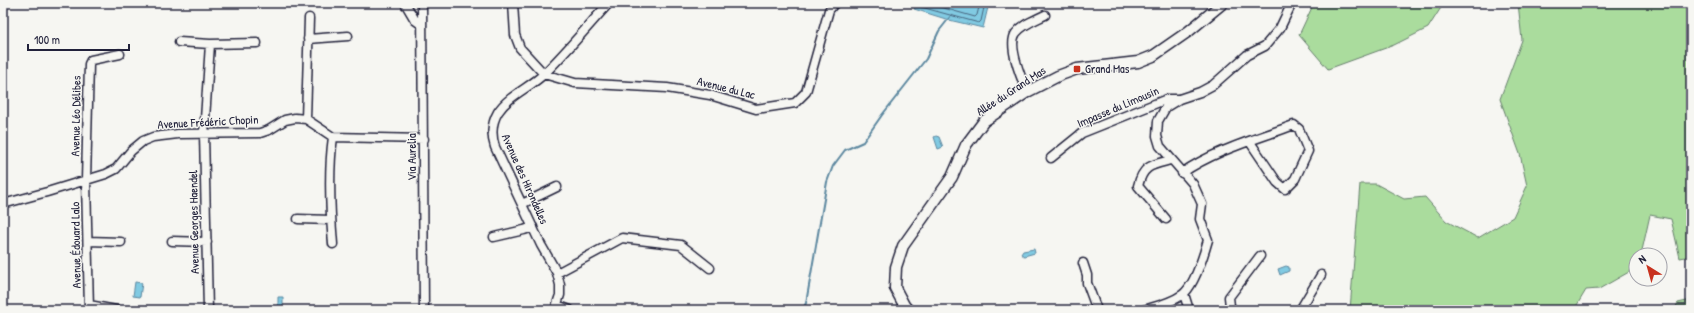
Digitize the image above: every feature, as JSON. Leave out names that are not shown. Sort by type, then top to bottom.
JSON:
[{"type":"street","points":[[405,3],[415,20],[422,25]]},
{"type":"street","name":"Via Aurelia","points":[[422,3],[424,310]]},
{"type":"street","points":[[513,3],[515,35],[520,48],[544,74]]},
{"type":"street","name":"Avenue des Hirondelles","points":[[556,307],[560,295],[560,285],[556,273],[495,147],[492,137],[492,126],[497,114],[503,106],[544,74],[609,3]]},
{"type":"street","name":"Avenue du Lac","points":[[544,74],[575,83],[667,88],[710,95],[756,109],[795,103],[806,92],[830,10],[835,3]]},
{"type":"street","name":"Allée du Grand Mas","points":[[908,310],[895,288],[896,267],[903,246],[952,177],[966,145],[984,121],[1027,92],[1058,76],[1077,69],[1138,62],[1153,56],[1189,32],[1223,3]]},
{"type":"street","points":[[1144,310],[1170,302],[1184,294],[1194,278],[1208,240],[1200,219],[1202,204],[1193,184],[1160,146],[1156,136],[1158,121],[1166,107],[1179,99],[1200,92],[1213,85],[1247,55],[1265,46],[1280,28],[1292,3]]},
{"type":"street","points":[[1027,92],[1021,77],[1013,46],[1015,34],[1023,26],[1045,14]]},
{"type":"street","points":[[309,18],[306,119],[333,137],[424,139]]},
{"type":"street","points":[[308,38],[348,36]]},
{"type":"street","points":[[179,42],[210,44],[257,43]]},
{"type":"street","name":"Avenue Georges Haendel","points":[[208,310],[204,134],[210,44]]},
{"type":"street","name":"Avenue Léo Délibes","points":[[86,180],[88,64],[91,60],[120,54]]},
{"type":"street","name":"Impasse du Limousin","points":[[1051,158],[1082,133],[1167,99],[1179,99]]},
{"type":"street","name":"Avenue Frédéric Chopin","points":[[3,204],[106,174],[116,169],[131,151],[142,141],[153,137],[260,132],[269,130],[285,120],[295,118],[306,119]]},
{"type":"street","points":[[1182,173],[1198,162],[1294,125],[1299,129],[1308,151],[1295,179],[1285,189],[1277,182],[1250,142]]},
{"type":"street","points":[[333,137],[331,154],[331,220],[333,244]]},
{"type":"street","points":[[1166,219],[1146,198],[1138,186],[1141,174],[1151,165],[1171,160]]},
{"type":"street","name":"Avenue Édouard Lalo","points":[[86,180],[89,308]]},
{"type":"street","points":[[522,204],[557,187]]},
{"type":"street","points":[[298,219],[331,220]]},
{"type":"street","points":[[494,237],[533,227]]},
{"type":"street","points":[[556,273],[622,238],[681,245],[710,268]]},
{"type":"street","points":[[88,241],[121,242]]},
{"type":"street","points":[[172,241],[207,242]]},
{"type":"street","points":[[1233,310],[1230,306],[1229,297],[1260,256]]},
{"type":"street","points":[[1083,263],[1087,275],[1087,284],[1096,310]]},
{"type":"street","points":[[1300,310],[1321,275]]},
{"type":"street","points":[[1184,294],[1189,310]]},
{"type":"street","points":[[556,307],[570,310]]},
{"type":"street","points":[[89,308],[116,310]]},
{"type":"green space","points":[[1314,3],[1444,3],[1428,28],[1394,45],[1328,69],[1299,35]]},
{"type":"green space","points":[[1518,3],[1691,3],[1691,256],[1680,258],[1671,219],[1650,215],[1643,247],[1628,247],[1628,273],[1599,289],[1586,290],[1574,310],[1350,310],[1360,184],[1376,184],[1404,199],[1425,197],[1446,221],[1478,238],[1513,217],[1527,186],[1520,154],[1500,99],[1522,40]]},
{"type":"green space","points":[[1691,300],[1691,310],[1674,310],[1678,303]]},
{"type":"water","points":[[917,3],[989,3],[983,28],[949,20],[914,9]]},
{"type":"water","points":[[934,137],[939,137],[943,147],[938,149]]},
{"type":"water","points":[[1034,249],[1035,253],[1024,256],[1021,254],[1023,251]]},
{"type":"water","points":[[1286,266],[1289,267],[1289,271],[1280,275],[1278,269]]},
{"type":"water","points":[[135,282],[142,283],[140,297],[133,296]]},
{"type":"water","points":[[278,297],[283,297],[283,309],[278,309]]},
{"type":"waterway","points":[[803,310],[806,303],[827,182],[833,166],[845,150],[863,142],[926,59],[939,31],[950,17]]},
{"type":"place","name":"Grand Mas","points":[[1077,69]]}]
